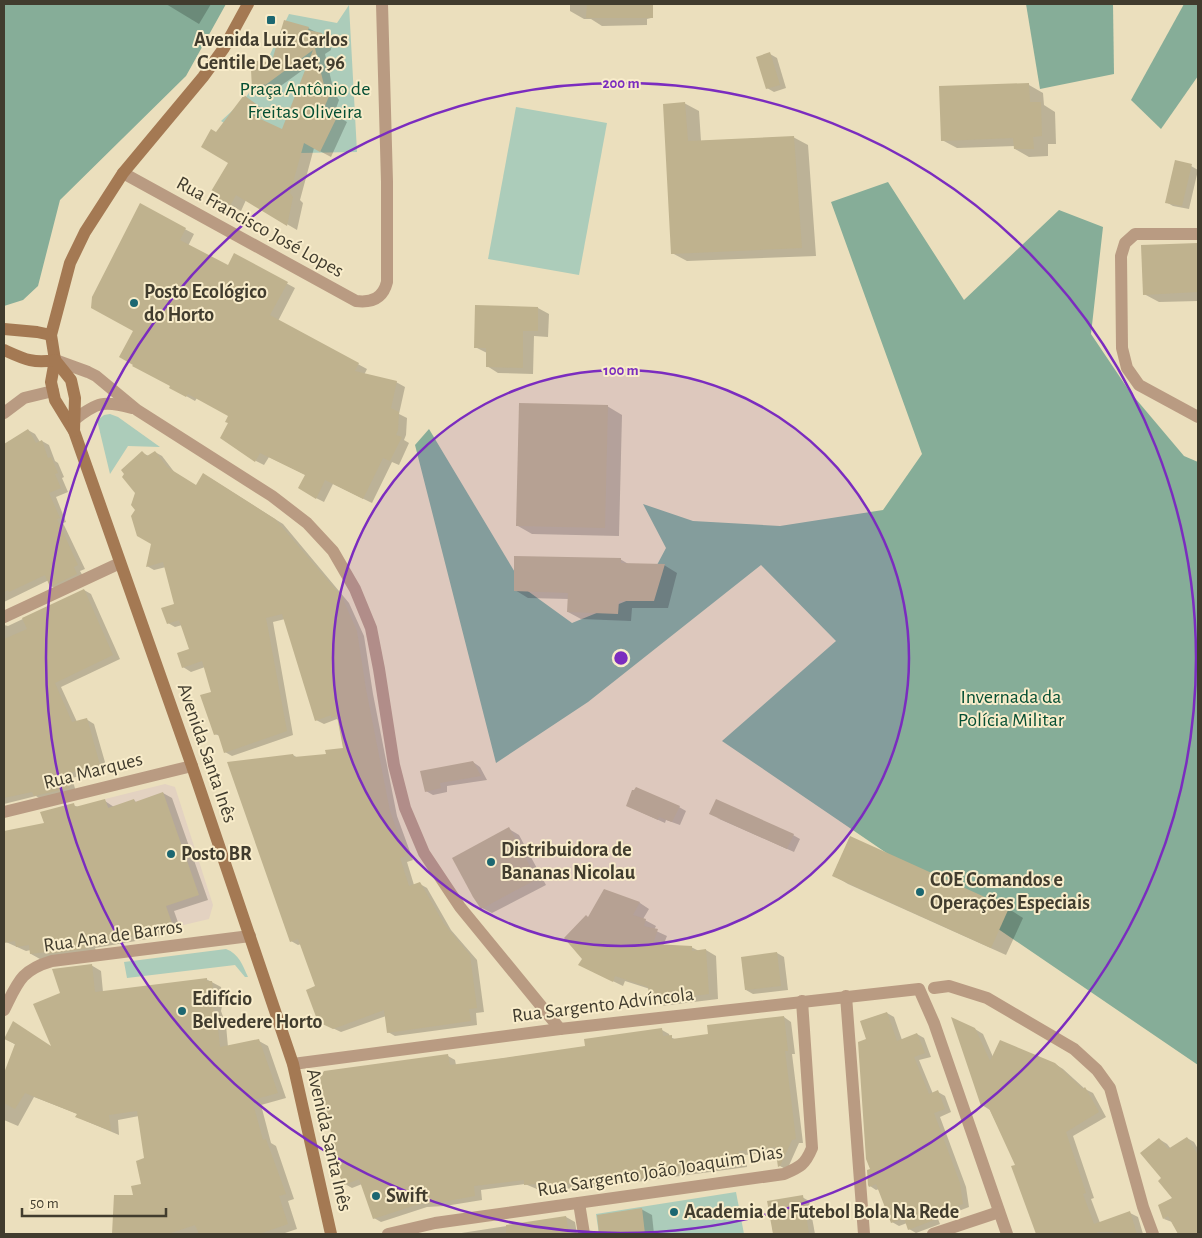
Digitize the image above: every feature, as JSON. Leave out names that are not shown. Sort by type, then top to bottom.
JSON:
[{"type":"main road","points":[[4,350],[40,363],[55,360],[51,335],[70,263],[85,232],[123,173],[203,78],[224,48],[248,4]]},
{"type":"main road","points":[[4,330],[37,332],[51,335]]},
{"type":"main road","name":"Avenida Santa Inês","points":[[55,360],[51,382],[55,400],[74,426],[293,1064],[331,1234]]},
{"type":"main road","name":"Avenida Santa Inês","points":[[55,360],[71,380],[75,398],[74,426]]},
{"type":"street","name":"Rua Francisco José Lopes","points":[[123,173],[356,301],[366,302],[382,295],[388,282],[382,4]]},
{"type":"street","points":[[1198,234],[1135,234],[1125,243],[1121,256],[1122,348],[1127,368],[1139,385],[1198,417]]},
{"type":"street","points":[[55,360],[96,376],[137,410],[272,496],[306,523],[333,551],[355,589],[371,628],[380,669],[394,765],[405,808],[424,853],[460,908],[560,1029]]},
{"type":"street","points":[[4,413],[24,398],[53,391]]},
{"type":"street","points":[[74,426],[88,409],[107,403],[116,403],[137,410]]},
{"type":"street","points":[[4,617],[120,563]]},
{"type":"street","name":"Rua Marques","points":[[4,812],[192,766]]},
{"type":"street","name":"Rua Ana de Barros","points":[[4,1010],[16,985],[27,972],[38,965],[52,961],[250,936]]},
{"type":"street","points":[[934,988],[949,986],[987,998],[1074,1049],[1097,1070],[1110,1088],[1153,1234]]},
{"type":"street","name":"Rua Sargento Advíncola","points":[[293,1064],[560,1029],[919,989],[934,1023],[999,1212]]},
{"type":"street","points":[[846,996],[864,1234]]},
{"type":"street","name":"Rua Sargento João Joaquim Dias","points":[[388,1234],[435,1223],[777,1175],[801,1167],[812,1148],[802,1001]]},
{"type":"street","points":[[579,1203],[584,1234]]},
{"type":"street","points":[[933,1234],[999,1212],[1007,1234]]},
{"type":"shaded area","points":[[165,784],[175,787],[213,905],[209,919],[150,933],[105,799]]},
{"type":"green space","points":[[4,4],[226,4],[186,76],[60,200],[38,286],[23,300],[4,306]]},
{"type":"green space","points":[[1026,4],[1113,4],[1114,74],[1040,89]]},
{"type":"green space","points":[[1184,4],[1198,4],[1198,76],[1161,129],[1131,100]]},
{"type":"green space","name":"Praça Antônio de Freitas Oliveira","points":[[349,5],[357,152],[300,153],[265,149],[221,121],[244,100],[258,80],[289,14],[337,23]]},
{"type":"green space","points":[[516,107],[607,123],[579,275],[488,259]]},
{"type":"green space","name":"Invernada da Polícia Militar","points":[[888,182],[964,300],[1059,210],[1103,227],[1091,334],[1130,392],[1184,456],[1198,462],[1198,1065],[722,741],[836,641],[761,565],[588,702],[496,763],[415,445],[429,429],[525,589],[572,623],[641,595],[666,548],[643,504],[693,521],[780,526],[883,510],[922,454],[831,202]]},
{"type":"green space","points":[[110,414],[118,417],[160,447],[128,446],[110,474],[98,420],[104,415]]},
{"type":"green space","points":[[226,949],[237,957],[248,977],[245,977],[235,965],[127,978],[124,962]]},
{"type":"green space","name":"Academia de Futebol Bola Na Rede","points":[[736,1192],[744,1234],[599,1234],[596,1214]]},
{"type":"building","points":[[587,4],[653,4],[653,18],[586,18]]},
{"type":"building","points":[[284,20],[309,27],[308,30],[322,33],[321,44],[315,48],[324,85],[330,94],[324,108],[338,115],[320,152],[304,143],[290,193],[293,197],[287,226],[236,195],[230,206],[210,193],[228,163],[201,147],[211,129],[216,132],[244,95],[256,104],[250,114],[282,129],[313,50],[264,86],[265,84],[252,89],[251,70],[253,62],[261,60],[271,64]]},
{"type":"building","points":[[770,52],[780,85],[766,89],[756,57]]},
{"type":"building","points":[[1029,83],[1030,102],[1041,102],[1042,136],[1033,137],[1034,149],[1014,149],[1013,138],[941,141],[939,86]]},
{"type":"building","points":[[685,102],[688,141],[794,136],[802,248],[671,254],[663,104]]},
{"type":"building","points":[[1175,160],[1192,164],[1182,206],[1165,203]]},
{"type":"building","points":[[140,203],[186,228],[180,240],[228,265],[234,253],[288,282],[270,315],[359,363],[355,371],[397,381],[391,408],[399,412],[396,435],[402,437],[390,461],[383,458],[363,499],[325,480],[316,499],[298,488],[305,475],[260,453],[255,462],[220,438],[228,423],[225,422],[228,416],[188,394],[186,397],[169,388],[170,386],[119,357],[133,331],[91,308],[92,297]]},
{"type":"building","points":[[1198,243],[1198,292],[1143,295],[1141,245]]},
{"type":"building","points":[[475,305],[538,307],[538,331],[523,331],[523,368],[486,367],[486,348],[474,348]]},
{"type":"building","points":[[519,403],[608,405],[605,528],[516,526]]},
{"type":"building","points":[[28,429],[36,443],[42,440],[48,458],[51,457],[58,473],[55,474],[61,488],[49,493],[60,518],[57,519],[78,565],[74,567],[77,574],[50,587],[45,575],[9,592],[8,590],[4,592],[4,444]]},
{"type":"building","points":[[142,451],[147,456],[155,451],[167,467],[196,485],[203,473],[275,519],[342,597],[357,631],[366,689],[390,811],[406,856],[400,858],[409,886],[420,882],[444,924],[470,955],[477,1008],[469,1009],[471,1021],[387,1033],[384,1010],[333,1029],[318,1022],[306,990],[315,986],[298,939],[290,942],[227,762],[293,754],[294,757],[326,754],[325,750],[343,748],[337,716],[331,718],[331,715],[315,721],[282,614],[266,618],[287,731],[224,753],[218,734],[214,735],[200,695],[211,692],[202,661],[182,668],[177,653],[189,649],[179,620],[167,624],[161,608],[174,604],[163,562],[146,567],[151,544],[137,536],[131,516],[135,510],[131,505],[135,493],[122,477],[124,474],[121,470]]},
{"type":"building","points":[[514,556],[621,558],[621,563],[665,564],[654,601],[619,601],[618,614],[567,612],[568,593],[514,591]]},
{"type":"building","points":[[84,589],[113,655],[55,683],[72,722],[87,718],[100,765],[65,774],[69,788],[34,796],[32,792],[4,798],[4,639],[27,629],[22,618]]},
{"type":"building","points":[[473,761],[481,776],[440,783],[441,788],[425,792],[420,771]]},
{"type":"building","points":[[636,787],[680,806],[672,822],[659,817],[658,820],[626,806],[632,790]]},
{"type":"building","points":[[163,792],[199,895],[166,906],[172,923],[150,931],[150,933],[87,944],[89,948],[47,954],[47,952],[30,954],[29,945],[16,947],[15,941],[4,943],[4,831],[44,823],[40,812],[74,803],[75,807],[105,799],[108,808],[134,799],[135,802]]},
{"type":"building","points":[[716,799],[794,834],[787,849],[709,814]]},
{"type":"building","name":"Distribuidora de Bananas Nicolau","points":[[509,827],[537,879],[481,909],[452,858]]},
{"type":"building","name":"COE Comandos e Operações Especiais","points":[[850,836],[1009,908],[991,948],[832,876]]},
{"type":"building","points":[[604,889],[640,902],[633,915],[646,919],[644,926],[658,929],[653,944],[692,946],[692,951],[706,949],[709,994],[650,1001],[648,987],[615,976],[613,982],[578,965],[582,959],[564,938],[586,915],[588,917]]},
{"type":"building","points":[[777,952],[781,986],[745,990],[741,957]]},
{"type":"building","points":[[92,964],[95,992],[207,978],[207,981],[212,981],[214,995],[212,1005],[217,1019],[220,1047],[259,1039],[278,1093],[252,1100],[263,1140],[266,1139],[286,1194],[279,1196],[288,1224],[259,1234],[199,1234],[195,1225],[168,1234],[112,1234],[114,1195],[133,1195],[131,1186],[141,1184],[136,1161],[144,1158],[137,1111],[109,1115],[111,1131],[75,1117],[77,1114],[25,1093],[15,1109],[4,1103],[4,1073],[15,1044],[4,1039],[13,1021],[51,1046],[33,1004],[60,993],[52,969]]},
{"type":"building","points":[[887,1012],[897,1041],[917,1033],[925,1053],[914,1057],[929,1094],[938,1090],[945,1109],[934,1113],[960,1183],[963,1204],[932,1215],[934,1220],[908,1230],[904,1218],[891,1223],[876,1184],[869,1187],[868,1185],[867,1170],[870,1169],[866,1159],[858,1042],[866,1039],[860,1021]]},
{"type":"building","points":[[784,1016],[788,1051],[785,1051],[796,1139],[792,1140],[778,1167],[775,1147],[739,1151],[740,1163],[652,1177],[576,1186],[575,1183],[536,1189],[536,1184],[524,1185],[524,1180],[474,1186],[475,1196],[437,1203],[419,1204],[373,1219],[359,1179],[344,1185],[340,1177],[320,1078],[324,1071],[448,1054],[450,1065],[585,1046],[584,1039],[662,1028],[663,1036],[672,1035],[672,1039],[708,1034],[707,1025]]},
{"type":"building","points":[[951,1017],[975,1028],[990,1061],[1000,1040],[1055,1063],[1083,1089],[1085,1087],[1099,1112],[1066,1132],[1086,1193],[1083,1194],[1094,1224],[1130,1211],[1137,1234],[1097,1232],[1098,1234],[1036,1234],[1011,1166],[1015,1165],[987,1104],[981,1106]]},
{"type":"building","points":[[1187,1137],[1198,1155],[1198,1234],[1178,1234],[1168,1216],[1163,1219],[1158,1205],[1172,1198],[1158,1181],[1161,1178],[1140,1153],[1159,1138],[1168,1149]]},
{"type":"building","points":[[803,1195],[809,1234],[773,1234],[767,1201]]},
{"type":"building","points":[[642,1208],[645,1234],[599,1234],[597,1215]]},
{"type":"building","points":[[566,1216],[569,1234],[506,1234],[506,1225]]},
{"type":"place","name":"Avenida Luiz Carlos Gentile De Laet, 96","points":[[271,20]]},
{"type":"place","name":"Posto Ecológico do Horto","points":[[134,303]]},
{"type":"place","name":"Posto BR","points":[[171,854]]},
{"type":"place","name":"Distribuidora de Bananas Nicolau","points":[[491,862]]},
{"type":"place","name":"COE Comandos e Operações Especiais","points":[[920,892]]},
{"type":"place","name":"Edifício Belvedere Horto","points":[[182,1011]]},
{"type":"place","name":"Swift","points":[[376,1196]]},
{"type":"place","name":"Academia de Futebol Bola Na Rede","points":[[674,1212]]}]
